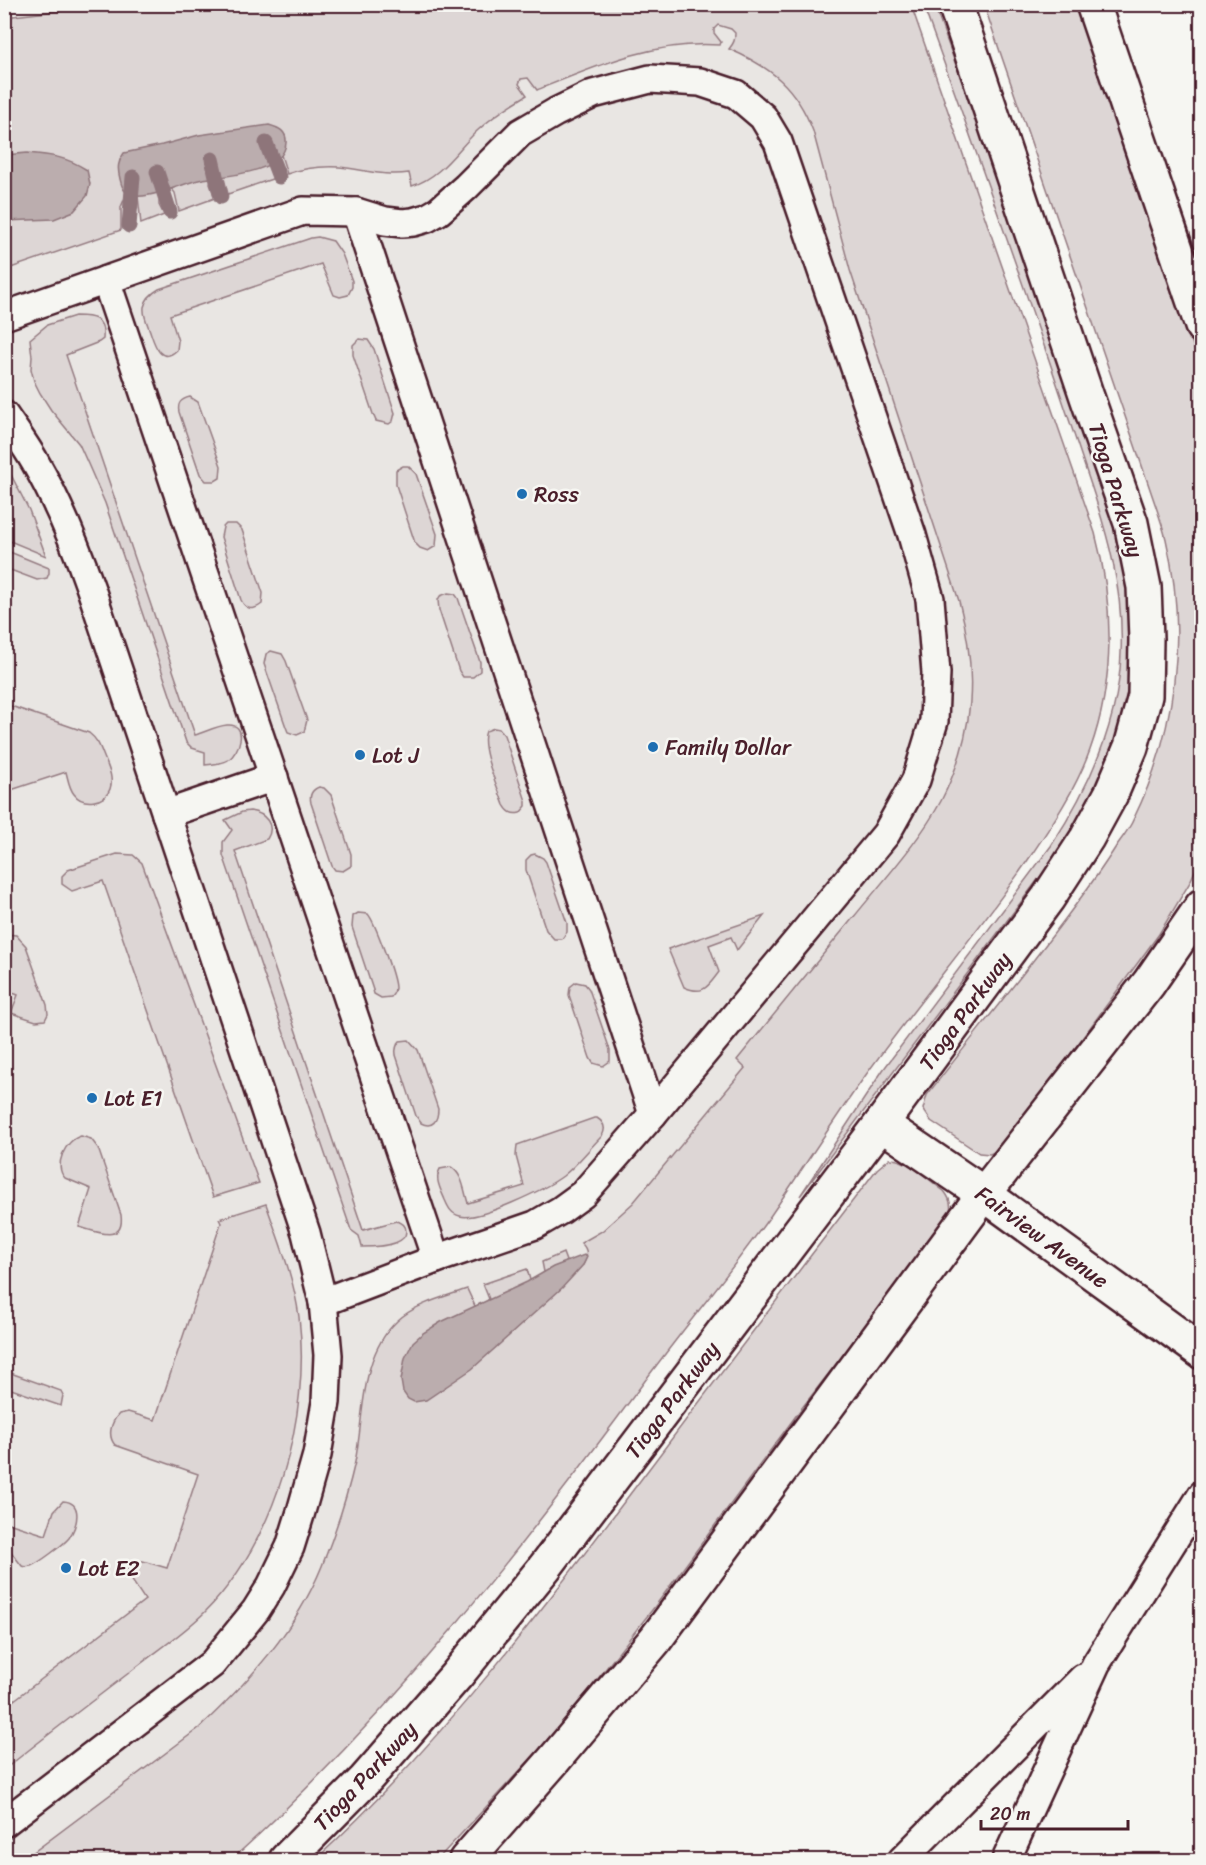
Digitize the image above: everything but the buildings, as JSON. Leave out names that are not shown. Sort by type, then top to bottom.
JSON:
[{"type":"street","name":"Tioga Parkway","points":[[286,1860],[365,1780],[456,1676],[538,1576],[881,1124],[1028,924],[1087,838],[1131,747],[1145,696],[1146,639],[1144,587],[1131,523],[955,4]]},
{"type":"street","points":[[1094,5],[1202,326]]},
{"type":"street","points":[[466,1860],[655,1640],[984,1194],[1149,983],[1202,906]]},
{"type":"street","name":"Fairview Avenue","points":[[881,1124],[984,1194],[1202,1352]]},
{"type":"lane","points":[[4,316],[303,211],[356,212],[385,221],[402,223],[427,218],[439,211],[466,187],[520,133],[555,112],[593,94],[650,79],[700,82],[736,94],[764,117],[778,142],[912,535],[930,599],[936,673],[934,721],[916,780],[886,834],[653,1114],[583,1194],[536,1225],[436,1259],[323,1302]]},
{"type":"lane","points":[[356,212],[653,1114]]},
{"type":"lane","points":[[106,280],[436,1259]]},
{"type":"lane","points":[[4,415],[35,462],[78,553],[306,1233],[323,1302],[328,1355],[326,1402],[317,1455],[290,1547],[271,1586],[256,1610],[212,1664],[4,1823]]},
{"type":"lane","points":[[166,814],[274,777]]},
{"type":"lane","points":[[1006,1860],[1096,1664],[1202,1495]]},
{"type":"lane","points":[[902,1860],[1096,1664]]},
{"type":"shaded area","points":[[119,4],[911,5],[1095,533],[1107,587],[1108,664],[1100,715],[1091,748],[1071,794],[1006,892],[862,1080],[767,1220],[520,1547],[431,1655],[328,1766],[231,1860],[5,1860],[5,17]]},
{"type":"shaded area","points":[[119,4],[911,5],[1095,533],[1106,587],[1108,614],[1108,669],[1098,724],[1090,750],[1071,792],[1030,857],[863,1079],[756,1236],[502,1568],[399,1690],[289,1805],[231,1860],[23,1860],[199,1728],[236,1692],[285,1633],[311,1589],[332,1541],[355,1462],[370,1369],[385,1335],[397,1321],[412,1310],[467,1289],[478,1308],[489,1299],[483,1284],[527,1269],[530,1280],[545,1277],[542,1262],[563,1253],[566,1261],[583,1265],[587,1254],[581,1243],[602,1231],[633,1203],[745,1068],[737,1060],[900,861],[922,832],[941,801],[961,752],[967,727],[971,678],[965,627],[959,601],[850,270],[813,131],[799,102],[780,80],[757,63],[729,49],[735,38],[735,33],[731,29],[718,25],[714,29],[714,33],[721,42],[720,45],[672,47],[649,51],[581,72],[537,90],[528,78],[521,79],[519,84],[527,95],[483,126],[440,170],[412,186],[409,173],[319,167],[287,174],[281,155],[268,164],[275,178],[228,194],[224,178],[211,179],[210,184],[215,198],[179,211],[175,193],[171,188],[159,192],[159,205],[164,215],[141,224],[138,196],[127,193],[121,207],[121,230],[5,270],[4,17]]},
{"type":"shaded area","points":[[923,5],[934,5],[983,139],[1121,544],[1129,595],[1130,668],[1126,699],[1109,762],[1094,799],[1067,841],[800,1196],[883,1070],[1051,846],[1065,824],[1089,778],[1108,730],[1119,679],[1120,607],[1113,563],[1102,520],[1034,315]]},
{"type":"shaded area","points":[[984,5],[1078,5],[1201,369],[1201,858],[1189,884],[1159,934],[1005,1143],[990,1154],[979,1153],[931,1121],[923,1109],[927,1095],[1065,919],[1130,825],[1160,751],[1174,682],[1177,646],[1173,574],[1163,527]]},
{"type":"shaded area","points":[[269,125],[282,131],[286,143],[283,153],[265,167],[203,179],[150,195],[131,195],[122,187],[118,168],[124,153],[199,135]]},
{"type":"shaded area","points":[[27,153],[58,157],[87,170],[90,184],[87,196],[74,211],[54,219],[5,221],[5,155]]},
{"type":"shaded area","points":[[318,237],[333,241],[342,254],[352,281],[348,295],[340,297],[334,295],[321,264],[170,315],[178,341],[177,350],[166,355],[159,351],[144,310],[146,301],[154,292]]},
{"type":"shaded area","points":[[75,316],[92,317],[102,326],[103,339],[66,355],[195,735],[227,725],[238,728],[240,733],[236,751],[223,762],[205,765],[205,752],[192,748],[186,742],[105,503],[79,444],[51,410],[34,381],[31,369],[30,339],[47,325]]},
{"type":"shaded area","points":[[359,339],[368,340],[374,349],[395,413],[393,421],[389,424],[376,421],[373,414],[353,355],[353,345]]},
{"type":"shaded area","points":[[190,397],[198,402],[221,466],[220,478],[215,481],[206,481],[200,474],[179,412],[180,402]]},
{"type":"shaded area","points":[[4,461],[29,510],[46,556],[5,539]]},
{"type":"shaded area","points":[[408,466],[416,474],[437,534],[436,546],[428,551],[415,543],[396,485],[396,470]]},
{"type":"shaded area","points":[[226,524],[236,524],[242,530],[263,593],[262,604],[256,608],[247,608],[241,600],[221,537]]},
{"type":"shaded area","points":[[5,550],[49,568],[47,578],[37,580],[5,568]]},
{"type":"shaded area","points":[[448,593],[455,594],[458,598],[480,662],[480,671],[473,677],[463,677],[459,671],[439,610],[440,596]]},
{"type":"shaded area","points":[[271,651],[282,654],[286,661],[307,720],[304,732],[297,735],[288,732],[264,664],[266,654]]},
{"type":"shaded area","points":[[5,704],[89,733],[97,741],[110,773],[111,785],[107,794],[94,801],[78,798],[71,789],[66,772],[5,792]]},
{"type":"shaded area","points":[[499,729],[504,735],[526,801],[526,806],[520,813],[512,813],[504,805],[490,768],[485,738],[486,731]]},
{"type":"shaded area","points":[[319,787],[324,788],[331,795],[351,854],[351,866],[343,871],[335,870],[332,866],[311,803],[311,793]]},
{"type":"shaded area","points":[[250,811],[268,820],[269,834],[267,839],[235,851],[363,1230],[396,1221],[400,1222],[406,1229],[405,1236],[395,1243],[362,1247],[359,1236],[351,1230],[223,855],[223,842],[232,830],[225,820]]},
{"type":"shaded area","points":[[117,854],[133,855],[142,863],[259,1183],[213,1197],[103,881],[72,891],[62,884],[62,876],[68,870]]},
{"type":"shaded area","points":[[535,854],[546,862],[567,923],[567,932],[562,939],[554,939],[546,930],[526,870],[526,860]]},
{"type":"shaded area","points":[[358,913],[368,914],[380,938],[394,982],[395,991],[391,997],[381,998],[374,994],[352,927],[353,916]]},
{"type":"shaded area","points":[[764,916],[737,950],[731,937],[709,945],[719,972],[701,990],[684,987],[668,949]]},
{"type":"shaded area","points":[[5,934],[16,935],[26,946],[47,1005],[48,1014],[45,1020],[36,1021],[11,1013],[18,995],[5,990]]},
{"type":"shaded area","points":[[576,982],[585,984],[589,989],[610,1050],[610,1061],[603,1066],[593,1063],[590,1058],[569,995],[570,987]]},
{"type":"shaded area","points":[[409,1040],[418,1050],[438,1109],[436,1120],[429,1125],[421,1123],[416,1116],[396,1055],[396,1047],[400,1041]]},
{"type":"shaded area","points":[[594,1118],[603,1124],[602,1136],[573,1167],[555,1181],[528,1196],[481,1214],[460,1216],[454,1214],[449,1208],[439,1184],[440,1169],[451,1167],[455,1170],[463,1183],[468,1203],[524,1186],[516,1156],[517,1145]]},
{"type":"shaded area","points":[[81,1136],[91,1139],[98,1148],[121,1215],[121,1224],[114,1233],[100,1233],[79,1227],[91,1189],[65,1178],[60,1167],[66,1148],[75,1138]]},
{"type":"shaded area","points":[[889,1159],[896,1159],[910,1166],[944,1191],[951,1208],[945,1224],[798,1413],[656,1605],[589,1690],[536,1753],[437,1860],[315,1860],[407,1768],[494,1668],[576,1565],[877,1169]]},
{"type":"shaded area","points":[[266,1204],[294,1288],[299,1317],[301,1355],[299,1395],[293,1435],[283,1475],[269,1513],[230,1583],[205,1612],[180,1634],[5,1769],[5,1707],[145,1600],[127,1573],[130,1563],[143,1561],[167,1568],[198,1474],[115,1445],[111,1437],[112,1425],[119,1414],[128,1412],[155,1420],[221,1223],[219,1219]]},
{"type":"shaded area","points":[[584,1255],[587,1257],[583,1265],[562,1288],[472,1369],[426,1400],[414,1402],[408,1399],[403,1392],[401,1380],[405,1358],[413,1342],[423,1333],[553,1267]]},
{"type":"shaded area","points":[[5,1371],[61,1391],[63,1395],[61,1406],[5,1387]]},
{"type":"shaded area","points":[[63,1501],[70,1502],[74,1506],[77,1515],[69,1538],[35,1564],[28,1567],[22,1566],[5,1544],[5,1522],[46,1535],[54,1511]]},
{"type":"waterway","points":[[266,143],[279,177]]},
{"type":"waterway","points":[[212,159],[221,197]]},
{"type":"waterway","points":[[157,172],[170,212]]},
{"type":"waterway","points":[[129,226],[133,177]]},
{"type":"place","name":"Ross","points":[[522,494]]},
{"type":"place","name":"Family Dollar","points":[[653,747]]},
{"type":"place","name":"Lot J","points":[[360,755]]},
{"type":"place","name":"Lot E1","points":[[92,1098]]},
{"type":"place","name":"Lot E2","points":[[66,1568]]}]
